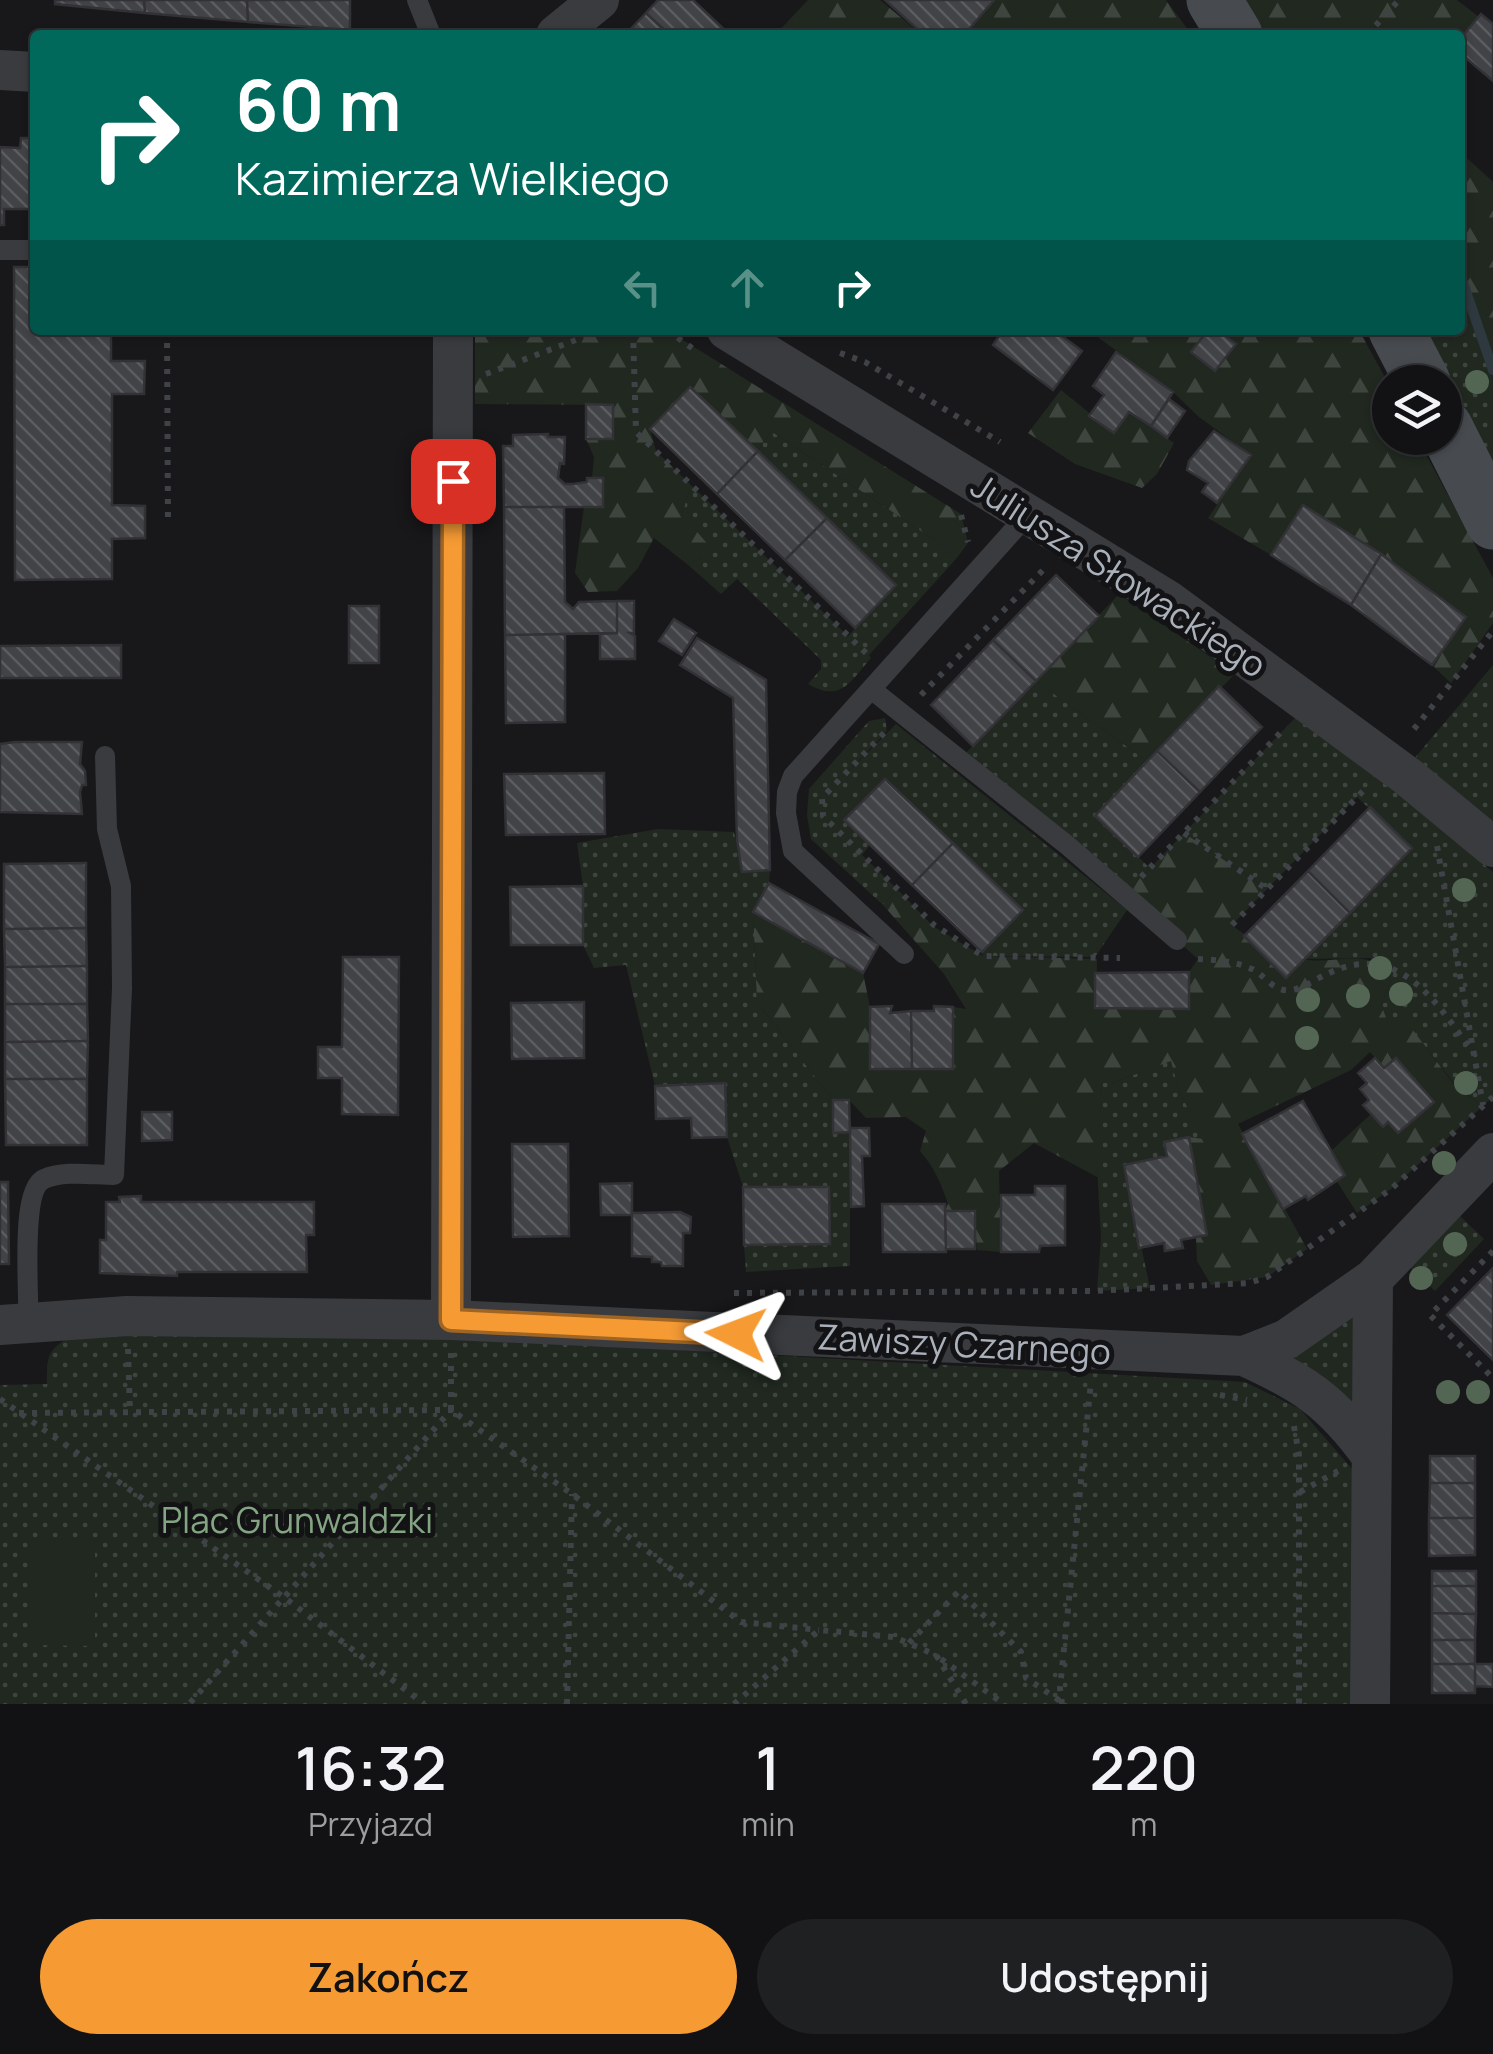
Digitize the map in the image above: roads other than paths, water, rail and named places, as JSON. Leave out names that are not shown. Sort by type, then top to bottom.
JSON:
[{"type":"main road","points":[[1214,0],[1233,30]]},
{"type":"main road","points":[[1399,335],[1414,365]]},
{"type":"main road","points":[[1459,455],[1493,522]]},
{"type":"street","points":[[562,30],[599,0]]},
{"type":"street","points":[[0,70],[30,72]]},
{"type":"street","points":[[451,1320],[453,335]]},
{"type":"street","name":"Juliusza Słowackiego","points":[[735,335],[1168,601],[1407,776],[1493,848]]},
{"type":"street","name":"Zawiszy Czarnego","points":[[14,1324],[127,1316],[451,1320],[1244,1356],[1287,1339],[1373,1279],[1493,1153]]},
{"type":"street","points":[[1370,1704],[1373,1279]]},
{"type":"street","points":[[1244,1356],[1320,1396],[1370,1454]]},
{"type":"lane","points":[[418,0],[430,30]]},
{"type":"lane","points":[[0,250],[30,250]]},
{"type":"lane","points":[[904,954],[793,852],[786,813],[787,792],[793,776],[1030,513]]},
{"type":"lane","points":[[871,689],[1177,940]]},
{"type":"lane","points":[[14,1324],[32,1190],[40,1180],[55,1176],[114,1175],[122,988],[121,886],[107,828],[105,756]]},
{"type":"waterway","points":[[1465,289],[1493,370]]},
{"type":"park label","name":"Plac Grunwaldzki","points":[[297,1520]]}]
